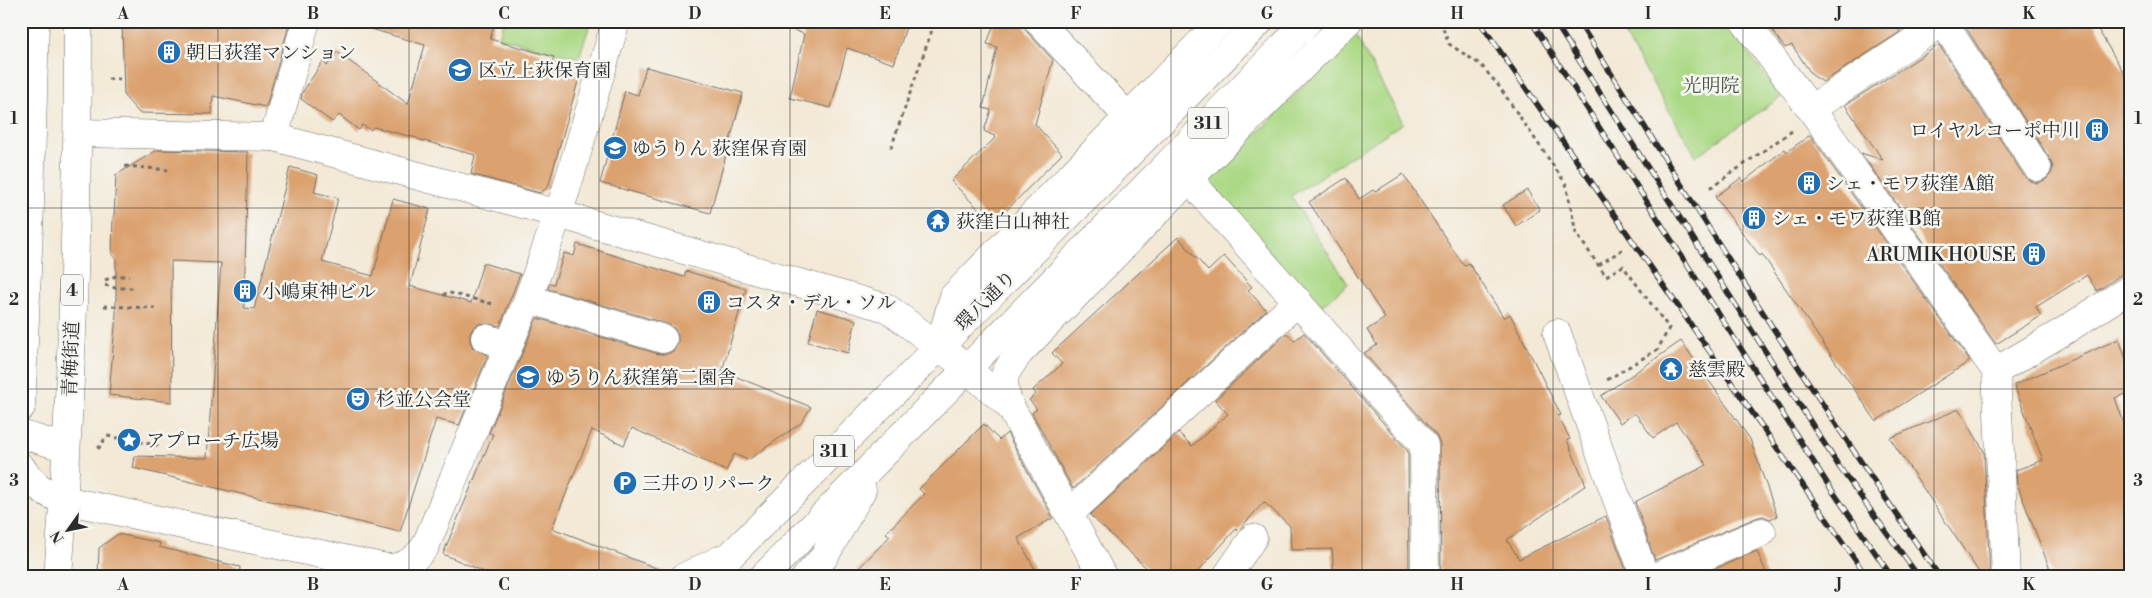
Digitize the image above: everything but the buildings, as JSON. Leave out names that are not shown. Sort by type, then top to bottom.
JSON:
[{"type":"street","name":"青梅街道","points":[[58,577],[64,500],[78,133],[78,21]]},
{"type":"street","points":[[274,137],[306,21]]},
{"type":"street","points":[[401,573],[406,564],[425,547],[477,391],[497,342],[528,299],[559,214],[616,21]]},
{"type":"street","points":[[1038,21],[1128,117]]},
{"type":"street","points":[[939,347],[954,296],[1221,21]]},
{"type":"street","name":"環八通り","points":[[709,577],[1260,21]]},
{"type":"street","name":"環八通り","points":[[763,577],[1308,21]]},
{"type":"street","points":[[1103,577],[1070,513],[1010,406],[1003,389],[1006,373],[1014,359],[1188,179],[1348,21]]},
{"type":"street","points":[[1744,21],[1812,109],[1996,371],[2006,577]]},
{"type":"street","points":[[1812,109],[1944,22],[2037,167]]},
{"type":"street","points":[[21,407],[30,32]]},
{"type":"street","points":[[78,133],[274,137],[559,214],[887,308],[939,347],[1010,406]]},
{"type":"street","points":[[1188,179],[1424,445],[1426,577]]},
{"type":"street","points":[[1996,371],[2064,331],[2131,288]]},
{"type":"street","points":[[528,299],[663,339]]},
{"type":"street","points":[[1070,513],[1298,302]]},
{"type":"street","points":[[1557,333],[1645,577]]},
{"type":"street","points":[[21,434],[66,448]]},
{"type":"street","name":"311","points":[[806,577],[824,556],[880,458]]},
{"type":"street","points":[[21,467],[37,487],[50,495],[64,500],[401,573]]},
{"type":"street","points":[[1655,577],[1762,532]]},
{"type":"street","points":[[1226,577],[1253,538]]},
{"type":"street","name":"311","points":[[684,577],[730,556]]},
{"type":"street","points":[[361,577],[367,573],[401,573]]},
{"type":"path","points":[[891,148],[935,21]]},
{"type":"path","points":[[1440,21],[1449,44],[1481,65],[1498,85],[1566,184],[1576,233],[1606,276],[1623,266],[1669,328],[1658,349],[1598,386],[1577,390]]},
{"type":"path","points":[[107,79],[124,79]]},
{"type":"path","points":[[1710,188],[1804,123],[1812,109]]},
{"type":"path","points":[[1599,266],[1623,249]]},
{"type":"path","points":[[129,276],[116,276],[97,282],[115,288],[134,288]]},
{"type":"path","points":[[444,296],[446,292],[494,304]]},
{"type":"path","points":[[96,305],[155,308]]},
{"type":"path","points":[[96,452],[107,436],[162,446]]},
{"type":"green space","points":[[504,21],[591,21],[579,58],[499,38]]},
{"type":"green space","name":"光明院","points":[[1616,21],[1725,21],[1781,97],[1696,156]]},
{"type":"green space","points":[[1355,34],[1403,123],[1291,196],[1348,284],[1318,309],[1209,182]]},
{"type":"railway","points":[[1479,21],[1867,577]]},
{"type":"railway","points":[[1531,21],[1827,483],[1892,577]]},
{"type":"railway","points":[[1554,21],[1840,468],[1919,577]]},
{"type":"railway","points":[[1578,21],[1801,371],[1940,577]]},
{"type":"place","name":"朝日荻窪マンション","points":[[169,52]]},
{"type":"place","name":"区立上荻保育園","points":[[460,70]]},
{"type":"place","name":"ロイヤルコーポ中川","points":[[2097,130]]},
{"type":"place","name":"ゆうりん 荻窪保育園","points":[[615,148]]},
{"type":"place","name":"シェ・モワ荻窪 A館","points":[[1809,183]]},
{"type":"place","name":"シェ・モワ荻窪 B館","points":[[1754,218]]},
{"type":"place","name":"荻窪白山神社","points":[[938,221]]},
{"type":"place","name":"ARUMIK HOUSE","points":[[2034,254]]},
{"type":"place","name":"小嶋東神ビル","points":[[245,291]]},
{"type":"place","name":"コスタ・デル・ソル","points":[[709,302]]},
{"type":"place","name":"慈雲殿","points":[[1671,369]]},
{"type":"place","name":"ゆうりん荻窪第二園舎","points":[[528,377]]},
{"type":"place","name":"杉並公会堂","points":[[358,399]]},
{"type":"place","name":"アプローチ広場","points":[[129,440]]},
{"type":"place","name":"三井のリパーク","points":[[625,483]]}]
